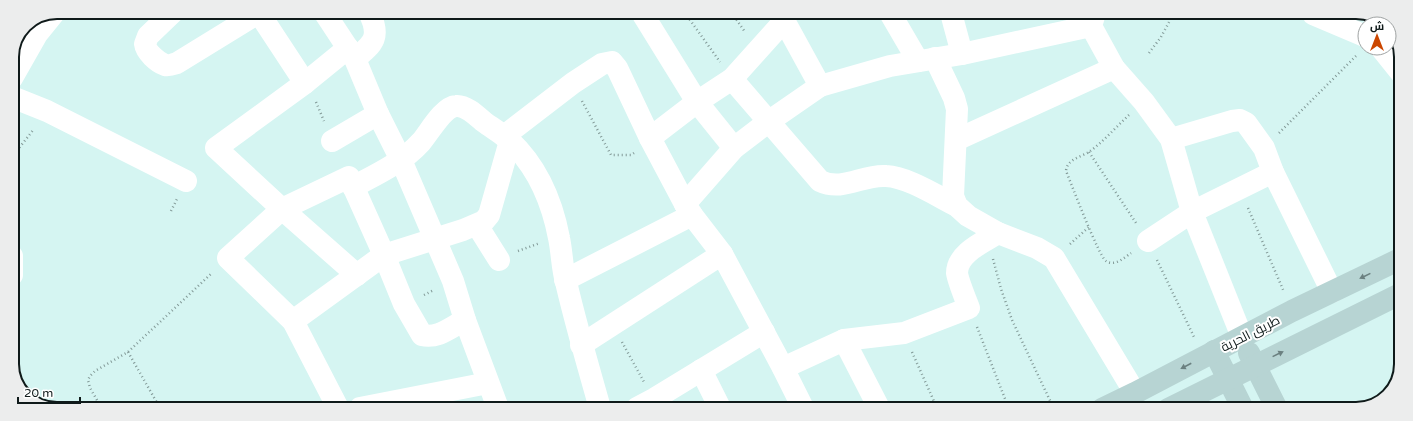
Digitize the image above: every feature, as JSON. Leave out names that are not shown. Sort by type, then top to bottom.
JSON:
[{"type":"main road","name":"طريق الحرية","points":[[1116,402],[1292,311],[1394,262]]},
{"type":"main road","points":[[1183,402],[1394,297]]},
{"type":"main road","points":[[1242,337],[1273,402]]},
{"type":"main road","points":[[1209,354],[1229,380],[1240,402]]},
{"type":"street","points":[[164,19],[148,36],[145,44],[147,50],[158,61],[168,65],[178,63],[248,19]]},
{"type":"street","points":[[263,19],[304,83]]},
{"type":"street","points":[[329,19],[352,54],[378,114],[401,160],[453,281],[465,320],[496,402]]},
{"type":"street","points":[[356,275],[216,148],[304,83],[352,54],[370,46],[376,36],[372,19]]},
{"type":"street","points":[[646,19],[697,102],[734,148]]},
{"type":"street","points":[[650,138],[697,102],[732,78],[780,19]]},
{"type":"street","points":[[783,19],[820,86]]},
{"type":"street","points":[[895,19],[927,60],[954,98],[957,109],[953,196],[957,206]]},
{"type":"street","points":[[953,19],[962,54]]},
{"type":"street","points":[[565,280],[689,210],[734,148],[768,122],[820,86],[890,66],[962,54],[1093,19],[1114,68],[1144,102],[1171,139],[1192,212],[1242,337]]},
{"type":"street","points":[[1321,19],[1357,41]]},
{"type":"street","points":[[19,61],[32,30],[43,22]]},
{"type":"street","points":[[1387,56],[1394,65]]},
{"type":"street","points":[[293,321],[384,255],[477,225],[487,220],[507,139],[572,83],[602,64],[609,62],[613,63],[617,68],[650,138],[689,210],[722,254],[800,402]]},
{"type":"street","points":[[956,140],[1114,68]]},
{"type":"street","points":[[732,78],[768,122],[820,181],[825,184],[839,185],[879,176],[896,177],[957,206],[993,236],[1037,248],[1054,258],[1134,393]]},
{"type":"street","points":[[19,99],[47,111],[186,182]]},
{"type":"street","points":[[353,187],[401,160],[421,141],[448,109],[456,106],[465,108],[507,139],[532,167],[541,182],[548,200],[559,236],[565,280],[581,345],[598,402]]},
{"type":"street","points":[[332,142],[378,114]]},
{"type":"street","points":[[1171,139],[1232,121],[1244,121],[1264,148],[1273,172],[1332,292]]},
{"type":"street","points":[[1148,241],[1192,212],[1273,172]]},
{"type":"street","points":[[335,402],[293,321],[228,258],[282,209],[349,177],[404,304],[422,335],[437,335],[465,320]]},
{"type":"street","points":[[477,225],[499,260]]},
{"type":"street","points":[[783,368],[844,340],[904,333],[969,308],[957,274],[959,266],[965,255],[993,236]]},
{"type":"street","points":[[581,345],[722,254]]},
{"type":"street","points":[[649,402],[764,332]]},
{"type":"street","points":[[844,340],[876,402]]},
{"type":"street","points":[[701,370],[717,402]]},
{"type":"street","points":[[390,402],[488,382]]},
{"type":"path","points":[[689,19],[732,78]]},
{"type":"path","points":[[1149,53],[1161,37],[1171,19]]},
{"type":"path","points":[[1264,148],[1357,49]]},
{"type":"path","points":[[572,83],[611,156],[631,156],[650,138]]},
{"type":"path","points":[[1144,102],[1089,152],[1070,162],[1067,165],[1066,170],[1089,227],[1104,259],[1109,262],[1118,262],[1148,241]]},
{"type":"path","points":[[19,148],[47,111]]},
{"type":"path","points":[[1089,152],[1148,241],[1209,354]]},
{"type":"path","points":[[1240,189],[1292,311]]},
{"type":"path","points":[[1054,258],[1089,227]]},
{"type":"path","points":[[993,236],[1001,289],[1012,320],[1051,402]]},
{"type":"path","points":[[98,402],[90,388],[88,380],[90,376],[95,371],[128,352],[228,258]]},
{"type":"path","points":[[969,308],[1006,402]]},
{"type":"path","points":[[612,325],[645,402]]},
{"type":"path","points":[[904,333],[935,402]]},
{"type":"path","points":[[128,352],[157,402]]}]
